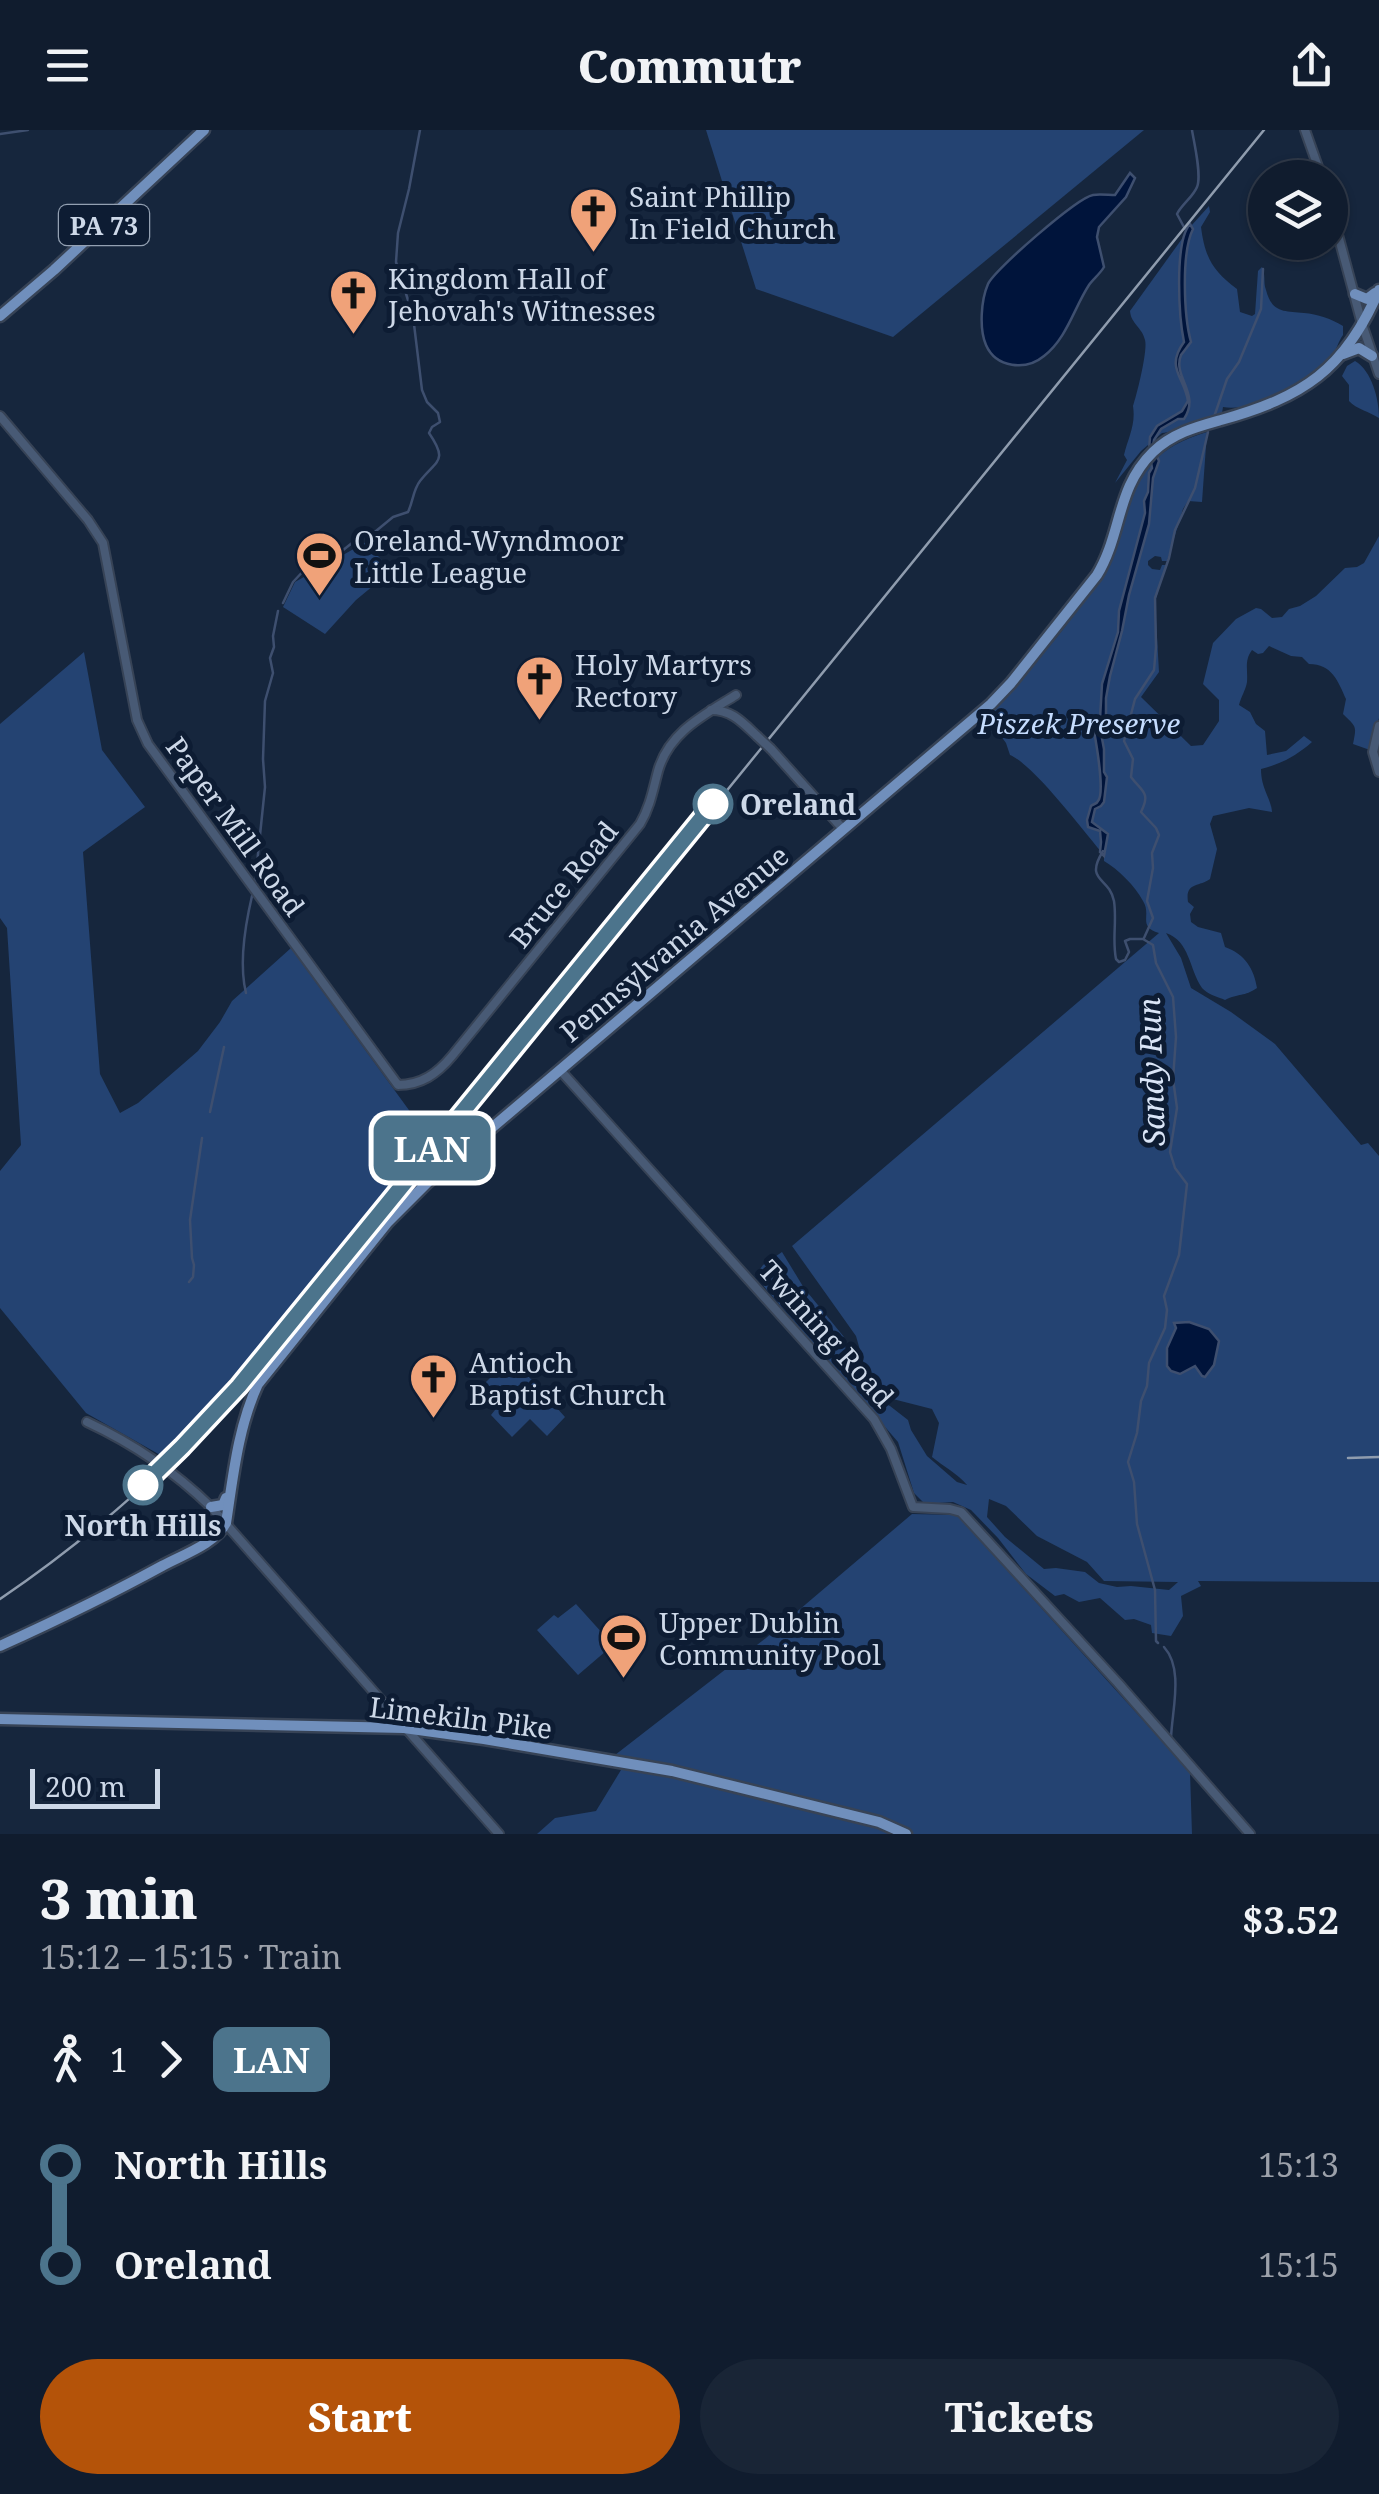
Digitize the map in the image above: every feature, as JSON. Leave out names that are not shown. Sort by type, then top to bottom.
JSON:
[{"type":"main road","name":"PA 73","points":[[0,316],[204,130]]},
{"type":"main road","points":[[1355,294],[1367,299],[1379,289]]},
{"type":"main road","name":"Pennsylvania Avenue","points":[[226,1523],[250,1402],[265,1374],[386,1223],[428,1182],[991,704],[1012,683],[1100,569],[1126,489],[1146,459],[1169,439],[1200,425],[1282,400],[1312,381],[1342,354],[1379,289]]},
{"type":"main road","points":[[1342,354],[1359,348],[1372,356]]},
{"type":"main road","points":[[211,1507],[223,1505],[233,1479]]},
{"type":"main road","points":[[0,1646],[179,1557],[220,1532],[226,1523]]},
{"type":"main road","name":"Limekiln Pike","points":[[0,1719],[404,1728],[672,1771],[878,1822],[906,1834]]},
{"type":"street","points":[[1304,130],[1315,160]]},
{"type":"street","points":[[1345,260],[1379,374]]},
{"type":"street","name":"Paper Mill Road","points":[[0,416],[88,520],[103,544],[137,720],[148,744],[393,1081],[402,1086]]},
{"type":"street","name":"Bruce Road","points":[[402,1086],[432,1076],[452,1056],[640,824],[664,755],[686,727],[736,694]]},
{"type":"street","points":[[711,710],[736,716],[843,829]]},
{"type":"street","points":[[1379,726],[1373,752],[1379,772]]},
{"type":"street","name":"Twining Road","points":[[560,1070],[874,1419],[891,1449],[912,1508],[961,1512],[1250,1834]]},
{"type":"street","points":[[87,1422],[140,1451],[194,1490],[499,1834]]},
{"type":"green space","points":[[706,130],[1144,130],[893,337],[756,289]]},
{"type":"green space","points":[[1209,206],[1210,212],[1201,227],[1205,247],[1216,270],[1237,289],[1240,312],[1255,314],[1258,271],[1262,267],[1266,290],[1275,307],[1329,319],[1343,326],[1343,335],[1323,365],[1282,393],[1251,405],[1223,407],[1216,416],[1162,433],[1115,483],[1127,460],[1124,455],[1146,345],[1130,311],[1184,236],[1180,305],[1186,302],[1185,265],[1191,226]]},
{"type":"green space","points":[[1355,361],[1366,371],[1373,386],[1379,418],[1349,401],[1349,385],[1342,376]]},
{"type":"green space","name":"Piszek Preserve","points":[[1207,432],[1202,502],[1188,501],[1183,509],[1167,561],[1155,556],[1148,561],[1152,569],[1160,570],[1166,565],[1155,602],[1159,672],[1141,697],[1191,746],[1203,745],[1219,721],[1219,700],[1203,684],[1213,643],[1236,619],[1256,608],[1272,618],[1282,617],[1289,609],[1316,596],[1345,568],[1364,563],[1379,536],[1379,718],[1371,749],[1353,744],[1354,727],[1343,714],[1346,699],[1329,670],[1269,646],[1263,653],[1252,650],[1248,658],[1247,682],[1239,705],[1265,731],[1267,755],[1286,751],[1304,736],[1312,742],[1288,759],[1261,769],[1272,812],[1249,808],[1213,816],[1210,824],[1217,849],[1210,879],[1191,888],[1188,902],[1194,907],[1191,922],[1221,933],[1225,947],[1247,963],[1257,988],[1225,1000],[1207,992],[1198,981],[1185,949],[1166,933],[1181,958],[1191,988],[1275,1044],[1361,1145],[1368,1143],[1379,1156],[1379,1582],[1198,1581],[1201,1586],[1181,1596],[1183,1616],[1171,1636],[1152,1633],[1151,1625],[1134,1619],[1125,1620],[1100,1598],[1079,1602],[1064,1594],[1055,1596],[1026,1574],[971,1510],[953,1502],[925,1504],[914,1493],[898,1442],[755,1276],[782,1252],[804,1288],[844,1337],[850,1359],[875,1399],[908,1420],[927,1456],[957,1482],[967,1485],[932,1457],[939,1423],[932,1409],[881,1396],[865,1368],[856,1336],[792,1246],[1159,933],[1148,927],[1145,906],[1136,890],[1104,861],[1104,855],[1045,785],[1010,755],[987,717],[1050,646],[1099,580],[1113,552],[1132,494],[1148,467],[1168,449]],"holes":[[[989,1499],[1006,1506],[1037,1536],[1087,1562],[1104,1581],[1178,1582],[1169,1590],[1117,1587],[1099,1583],[1085,1572],[1044,1569],[987,1517]]]},
{"type":"green space","points":[[366,542],[391,571],[356,600],[325,634],[283,607],[295,582]]},
{"type":"green space","points":[[84,652],[102,750],[145,807],[83,852],[100,1074],[120,1113],[138,1103],[198,1051],[232,1001],[291,948],[430,1139],[297,1304],[162,1456],[86,1413],[0,1308],[0,1171],[21,1145],[7,928],[0,918],[0,724]]},
{"type":"green space","points":[[511,1357],[565,1417],[547,1436],[530,1419],[512,1437],[491,1415],[495,1410],[477,1391]]},
{"type":"green space","points":[[912,1514],[957,1515],[1190,1772],[1192,1834],[537,1834],[555,1818],[596,1811],[621,1770],[615,1755],[766,1638]]},
{"type":"green space","points":[[576,1604],[613,1645],[578,1675],[537,1630],[554,1615],[558,1618]]},
{"type":"shaded area","points":[[1130,173],[1135,178],[1126,197],[1099,227],[1097,237],[1104,267],[1089,285],[1059,341],[1029,364],[1012,365],[997,359],[986,345],[982,331],[982,306],[988,284],[1054,221],[1093,195],[1115,195]]},
{"type":"shaded area","points":[[1190,224],[1193,229],[1185,285],[1191,342],[1179,363],[1188,393],[1189,401],[1188,410],[1184,419],[1161,429],[1154,440],[1159,461],[1153,478],[1149,524],[1110,676],[1101,733],[1107,777],[1104,802],[1095,809],[1092,822],[1108,834],[1104,856],[1100,852],[1100,831],[1088,827],[1087,820],[1101,788],[1094,731],[1100,719],[1102,684],[1145,513],[1152,468],[1150,437],[1157,426],[1182,411],[1188,401],[1176,359],[1184,342],[1180,263]]},
{"type":"shaded area","points":[[1189,1322],[1209,1329],[1219,1341],[1214,1365],[1205,1377],[1195,1366],[1180,1374],[1167,1366],[1174,1323]]},
{"type":"waterway","points":[[0,134],[28,130]]},
{"type":"waterway","points":[[283,603],[293,582],[308,566],[408,512],[418,485],[438,460],[438,450],[429,433],[440,422],[422,390],[413,316],[396,262],[398,233],[420,130]]},
{"type":"waterway","name":"Sandy Run","points":[[1185,229],[1177,214],[1198,182],[1192,130]]},
{"type":"waterway","points":[[1214,417],[1227,379],[1239,362],[1261,309],[1263,269]]},
{"type":"waterway","points":[[1144,938],[1153,918],[1147,901],[1152,853],[1159,835],[1141,812],[1145,796],[1131,777],[1133,759],[1124,741],[1135,699],[1154,670],[1155,598],[1175,530],[1195,488],[1208,432]]},
{"type":"waterway","points":[[255,883],[265,787],[265,701],[273,673],[270,658],[278,611]]},
{"type":"waterway","name":"Sandy Run","points":[[1103,851],[1096,868],[1114,901],[1116,959],[1125,960],[1129,952],[1125,941],[1130,939],[1143,939],[1153,945],[1156,963],[1173,997],[1177,1108],[1170,1152],[1175,1168],[1187,1184],[1179,1255],[1164,1296],[1165,1328],[1149,1363],[1128,1462],[1134,1482],[1137,1524],[1155,1590],[1158,1643]]},
{"type":"waterway","points":[[246,993],[244,945],[252,896]]},
{"type":"waterway","points":[[210,1112],[224,1047]]},
{"type":"waterway","points":[[189,1282],[194,1265],[190,1220],[202,1138]]},
{"type":"waterway","name":"Sandy Run","points":[[1164,1647],[1175,1678],[1171,1738]]},
{"type":"railway","points":[[0,1599],[66,1552],[127,1501],[241,1388],[1264,130]]},
{"type":"railway","points":[[1348,1458],[1379,1457]]},
{"type":"train","name":"LAN","points":[[143,1485],[239,1386],[713,804]]},
{"type":"place","name":"Saint Phillip In Field Church","points":[[594,254]]},
{"type":"place","name":"Kingdom Hall of Jehovah's Witnesses","points":[[353,336]]},
{"type":"place","name":"Oreland-Wyndmoor Little League","points":[[319,598]]},
{"type":"place","name":"Holy Martyrs Rectory","points":[[540,722]]},
{"type":"place","name":"Oreland","points":[[713,804]]},
{"type":"place","name":"Antioch Baptist Church","points":[[434,1420]]},
{"type":"place","name":"North Hills","points":[[143,1485]]},
{"type":"place","name":"Upper Dublin Community Pool","points":[[624,1680]]}]
